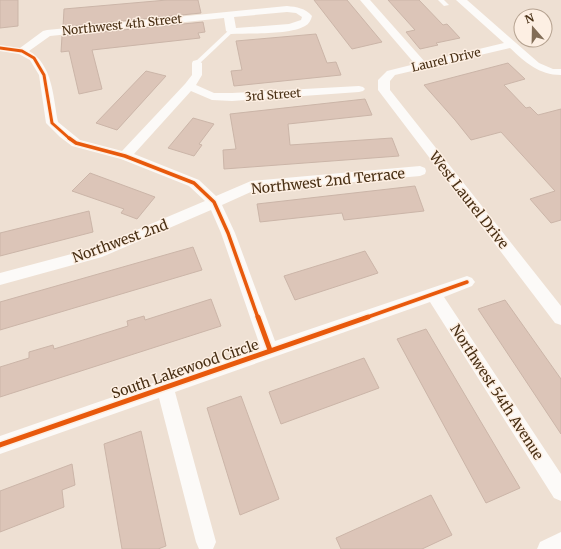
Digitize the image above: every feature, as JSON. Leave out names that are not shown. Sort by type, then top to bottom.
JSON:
[{"type":"street","points":[[365,0],[423,66]]},
{"type":"street","points":[[461,0],[534,65],[552,72],[561,72]]},
{"type":"street","name":"Northwest 4th Street","points":[[22,51],[48,33],[287,9],[298,10],[307,16],[306,20],[302,24],[292,27],[231,31]]},
{"type":"street","points":[[228,15],[231,31]]},
{"type":"street","name":"Laurel Drive","points":[[384,80],[391,73],[511,45]]},
{"type":"street","points":[[0,48],[22,51],[34,58],[44,75],[52,123],[76,143],[125,156],[194,183],[214,202],[228,233],[270,350]]},
{"type":"street","points":[[125,156],[189,86],[197,75],[197,62]]},
{"type":"street","name":"West Laurel Drive","points":[[384,80],[384,90],[561,318]]},
{"type":"street","name":"3rd Street","points":[[189,86],[212,96],[232,97],[359,89]]},
{"type":"street","name":"Northwest 2nd Terrace","points":[[214,202],[251,186],[420,172]]},
{"type":"street","name":"Northwest 2nd","points":[[0,279],[97,253],[163,226],[214,202]]},
{"type":"street","name":"South Lakewood Circle","points":[[0,445],[467,282]]},
{"type":"street","name":"Northwest 54th Avenue","points":[[434,293],[561,491]]},
{"type":"street","points":[[165,387],[206,542]]},
{"type":"street","points":[[547,549],[561,542]]},
{"type":"lane","points":[[441,0],[446,5]]},
{"type":"lane","points":[[197,62],[231,31]]},
{"type":"building","points":[[0,0],[18,0],[18,26],[0,28]]},
{"type":"building","points":[[167,0],[198,0],[201,13],[63,27],[64,9]]},
{"type":"building","points":[[314,0],[347,0],[382,42],[352,49]]},
{"type":"building","points":[[388,0],[419,0],[443,25],[447,24],[460,38],[436,43],[438,45],[420,49],[406,32],[415,30]]},
{"type":"building","points":[[203,22],[205,32],[198,33],[200,38],[92,50],[102,89],[79,94],[69,51],[61,52],[62,36]]},
{"type":"building","points":[[316,34],[327,63],[336,62],[341,75],[234,86],[231,71],[242,70],[236,41]]},
{"type":"building","points":[[508,63],[525,79],[504,85],[526,108],[530,107],[538,115],[561,109],[561,220],[551,223],[530,199],[555,191],[501,132],[471,140],[424,85]]},
{"type":"building","points":[[146,71],[166,76],[117,130],[96,123]]},
{"type":"building","points":[[365,99],[372,115],[288,124],[290,145],[392,138],[399,156],[224,169],[223,150],[236,149],[230,114]]},
{"type":"building","points":[[193,118],[214,124],[199,144],[202,145],[194,156],[168,148]]},
{"type":"building","points":[[90,173],[155,197],[137,219],[121,213],[124,209],[72,191]]},
{"type":"building","points":[[415,186],[424,211],[344,220],[342,213],[260,222],[257,204]]},
{"type":"building","points":[[89,211],[93,232],[0,256],[0,233]]},
{"type":"building","points":[[193,247],[202,270],[0,330],[0,302]]},
{"type":"building","points":[[365,251],[378,273],[295,300],[284,276]]},
{"type":"building","points":[[211,299],[221,326],[0,397],[0,367],[29,358],[29,352],[53,345],[54,349],[128,326],[127,321],[144,316],[145,320]]},
{"type":"building","points":[[505,300],[561,379],[561,434],[478,309]]},
{"type":"building","points":[[426,329],[520,488],[486,503],[397,339]]},
{"type":"building","points":[[364,358],[379,388],[281,424],[269,392]]},
{"type":"building","points":[[241,396],[279,499],[240,515],[207,408]]},
{"type":"building","points":[[141,431],[166,546],[158,549],[122,549],[104,444]]},
{"type":"building","points":[[72,464],[75,485],[62,490],[64,507],[0,532],[0,491]]},
{"type":"building","points":[[431,495],[452,535],[422,549],[341,549],[336,538]]},
{"type":"cycle path","points":[[0,48],[22,51],[34,58],[44,75],[52,123],[76,143],[125,156],[194,183],[214,202],[228,233],[270,350]]},
{"type":"cycle path","points":[[0,445],[467,282]]}]
